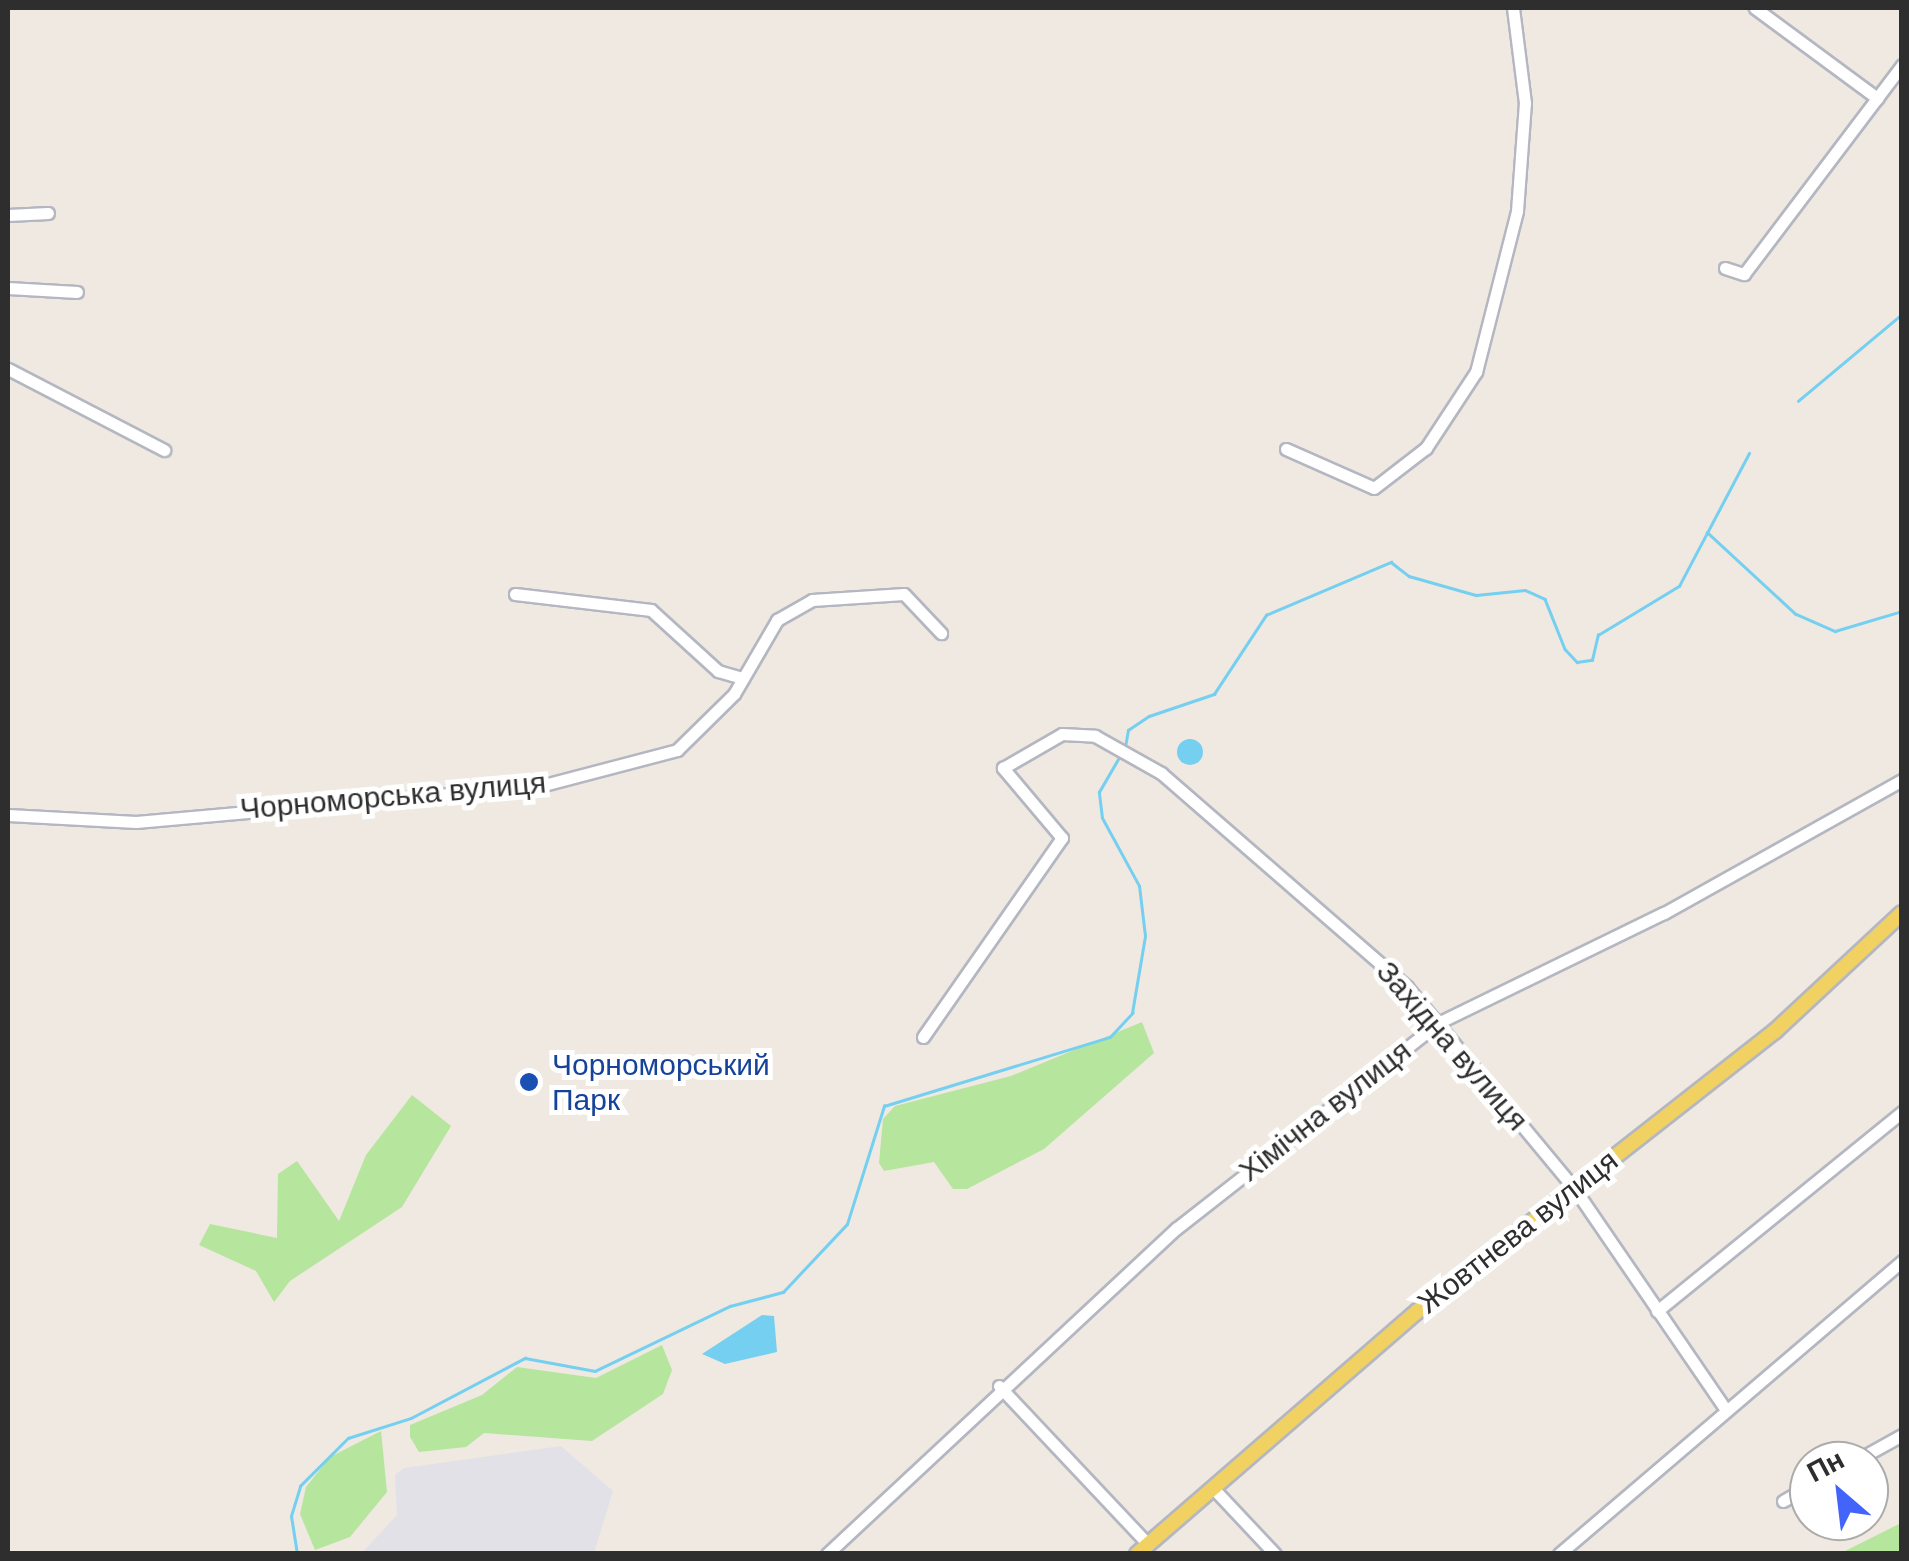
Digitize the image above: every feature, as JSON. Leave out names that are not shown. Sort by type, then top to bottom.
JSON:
[{"type":"main road","name":"Жовтнева вулиця","points":[[1143,1548],[1574,1188],[1776,1031],[1902,913]]},
{"type":"street","points":[[1286,449],[1374,488],[1426,448],[1476,372],[1517,211],[1525,103],[1514,8]]},
{"type":"street","points":[[1755,8],[1877,98]]},
{"type":"street","points":[[1725,268],[1744,274],[1902,65]]},
{"type":"street","points":[[8,215],[48,213]]},
{"type":"street","points":[[8,288],[77,292]]},
{"type":"street","points":[[8,369],[164,450]]},
{"type":"street","points":[[515,594],[651,610],[718,671],[743,678]]},
{"type":"street","name":"Чорноморська вулиця","points":[[8,815],[136,822],[540,786],[671,753],[743,678],[777,620],[812,600],[904,594],[941,633]]},
{"type":"street","name":"Західна вулиця","points":[[923,1036],[1062,838],[1003,768],[1062,734],[1122,751],[1361,942],[1438,1023],[1574,1188],[1726,1410]]},
{"type":"street","name":"Хімічна вулиця","points":[[827,1554],[1000,1386],[1177,1228],[1438,1023],[1664,914],[1902,780]]},
{"type":"street","points":[[1656,1312],[1902,1112]]},
{"type":"street","points":[[1559,1554],[1902,1261]]},
{"type":"street","points":[[1000,1386],[1143,1548]]},
{"type":"street","points":[[1212,1488],[1274,1554]]},
{"type":"street","points":[[1783,1501],[1789,1498]]},
{"type":"shaded area","points":[[561,1446],[613,1491],[594,1553],[361,1554],[397,1515],[395,1475],[404,1468]]},
{"type":"green space","points":[[1142,1022],[1154,1053],[1044,1149],[967,1189],[953,1189],[934,1162],[884,1171],[879,1163],[883,1119],[895,1106],[1011,1076]]},
{"type":"green space","points":[[412,1095],[451,1126],[402,1207],[290,1281],[274,1302],[256,1271],[199,1245],[210,1224],[277,1238],[278,1174],[297,1161],[339,1221],[366,1155]]},
{"type":"green space","points":[[662,1345],[672,1370],[663,1394],[592,1441],[484,1433],[466,1447],[419,1452],[410,1437],[410,1425],[482,1395],[517,1367],[596,1378]]},
{"type":"green space","points":[[381,1431],[387,1492],[350,1537],[315,1550],[300,1514],[306,1487],[330,1457]]},
{"type":"green space","points":[[1901,1523],[1901,1553],[1841,1553],[1865,1541],[1889,1541],[1889,1529]]},
{"type":"water","points":[[1190,739],[1199,743],[1203,752],[1199,761],[1190,765],[1181,761],[1177,752],[1181,743]]},
{"type":"water","points":[[762,1315],[774,1316],[777,1352],[725,1364],[702,1354]]},
{"type":"waterway","points":[[1798,401],[1902,314]]},
{"type":"waterway","points":[[1125,747],[1128,730],[1149,716],[1214,694],[1266,615],[1391,562],[1409,576],[1476,595],[1525,590],[1545,599],[1565,649],[1577,662],[1592,660],[1598,635],[1679,586],[1749,453]]},
{"type":"waterway","points":[[1707,532],[1796,614],[1835,631],[1902,611]]},
{"type":"waterway","points":[[297,1554],[291,1516],[300,1486],[348,1438],[411,1418],[525,1358],[595,1371],[730,1306],[783,1292],[847,1224],[884,1106],[1110,1037],[1132,1013],[1145,936],[1139,886],[1102,818],[1099,792],[1121,754]]},
{"type":"place","name":"Чорноморський Парк","points":[[529,1082]]}]
